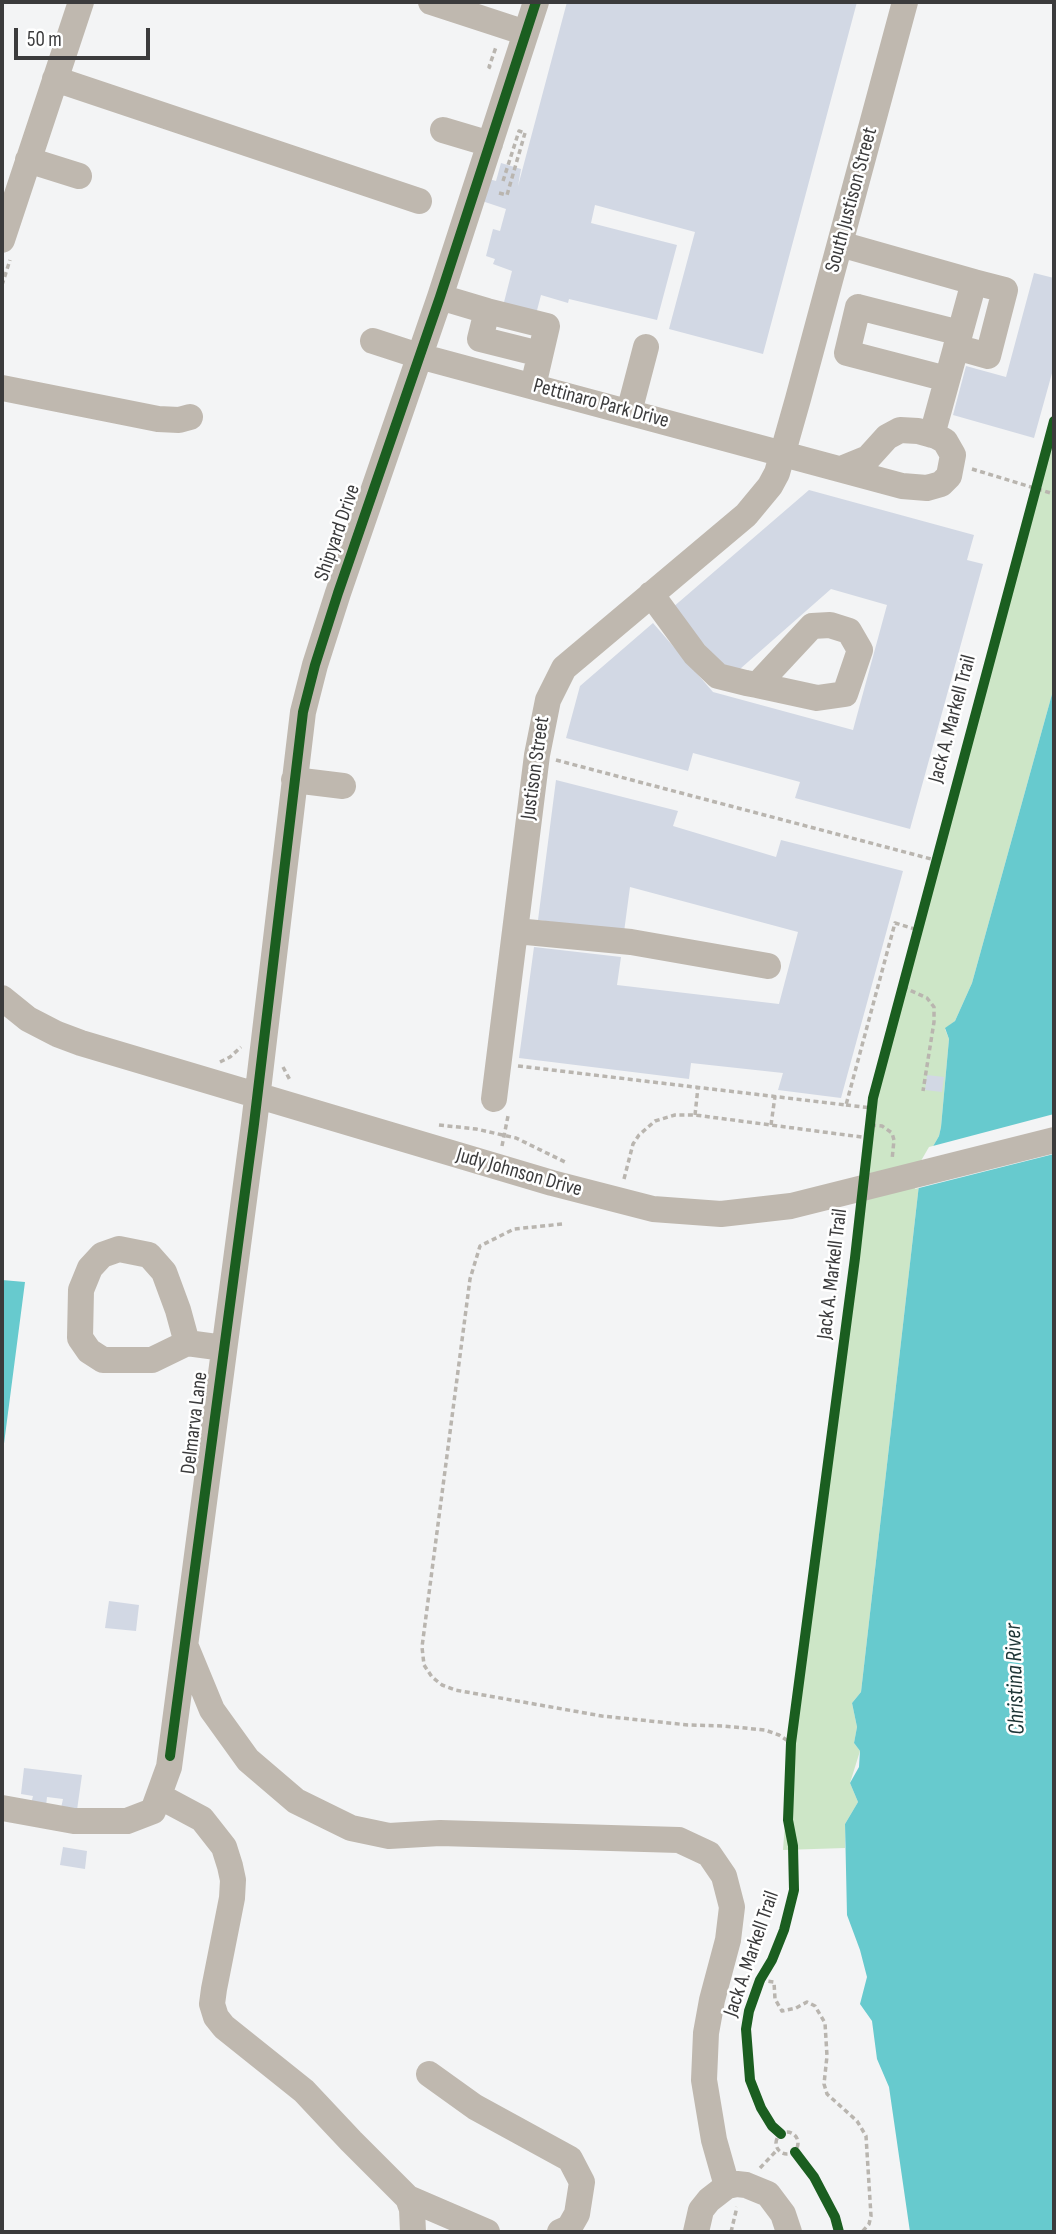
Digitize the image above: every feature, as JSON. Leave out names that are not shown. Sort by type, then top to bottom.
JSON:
[{"type":"street","points":[[2,240],[81,2]]},
{"type":"street","points":[[431,2],[526,33]]},
{"type":"street","name":"Shipyard Drive","points":[[266,1075],[303,712],[315,665],[419,356],[440,297],[500,152],[526,33],[536,2]]},
{"type":"street","name":"South Justison Street","points":[[782,453],[905,2]]},
{"type":"street","points":[[55,79],[419,201]]},
{"type":"street","points":[[443,130],[500,152]]},
{"type":"street","points":[[28,160],[79,176]]},
{"type":"street","points":[[840,244],[1005,290],[988,356],[958,340],[858,307],[846,353],[947,379]]},
{"type":"street","points":[[932,435],[974,282]]},
{"type":"street","points":[[440,297],[547,326],[533,386]]},
{"type":"street","name":"Pettinaro Park Drive","points":[[373,341],[419,356],[902,486],[927,488],[941,484],[949,476],[953,463]]},
{"type":"street","points":[[629,412],[646,346]]},
{"type":"street","points":[[2,388],[158,419],[179,420],[190,416]]},
{"type":"street","points":[[841,469],[868,457],[894,432],[907,430],[932,435],[945,441],[950,447],[953,463]]},
{"type":"street","name":"Justison Street","points":[[494,1099],[537,755],[548,700],[564,668],[755,506],[771,486],[782,453]]},
{"type":"street","points":[[651,594],[695,654],[718,676],[757,685]]},
{"type":"street","points":[[295,780],[343,786]]},
{"type":"street","points":[[516,930],[631,942],[768,966]]},
{"type":"street","name":"Judy Johnson Drive","points":[[2,998],[28,1018],[57,1034],[266,1075],[552,1183],[653,1209],[707,1213],[754,1212],[792,1206],[1054,1140]]},
{"type":"street","name":"Delmarva Lane","points":[[159,1796],[170,1756],[224,1348],[266,1075]]},
{"type":"street","points":[[187,1343],[164,1272],[149,1255],[119,1249],[102,1255],[90,1268],[81,1290],[80,1338],[89,1351],[103,1360],[152,1360],[187,1343],[224,1348]]},
{"type":"street","points":[[185,1645],[212,1710],[248,1760],[296,1801],[351,1828],[390,1836],[440,1833],[679,1840],[709,1854],[724,1876],[732,1907],[728,1940],[706,2033],[704,2080],[714,2140],[727,2186]]},
{"type":"street","points":[[2,1808],[74,1821],[127,1821],[153,1811],[159,1796],[202,1819],[223,1847],[233,1881],[212,2004],[216,2017],[224,2027],[304,2091],[408,2198],[487,2232]]},
{"type":"street","points":[[429,2074],[475,2107],[570,2159],[582,2182],[577,2214],[569,2228],[560,2232]]},
{"type":"street","points":[[696,2232],[701,2210],[718,2191],[727,2186],[746,2185],[768,2194],[783,2214],[789,2232]]},
{"type":"street","points":[[408,2198],[412,2209],[412,2232]]},
{"type":"path","points":[[499,193],[507,195],[525,133],[519,131],[500,152]]},
{"type":"path","points":[[953,463],[1054,494]]},
{"type":"path","points":[[1032,501],[1039,475]]},
{"type":"path","points":[[537,755],[934,866],[939,847]]},
{"type":"path","points":[[846,1105],[895,923],[918,930]]},
{"type":"path","points":[[899,1000],[906,975]]},
{"type":"path","points":[[903,987],[927,998],[934,1007],[923,1091]]},
{"type":"path","points":[[220,1062],[293,1083],[285,1074],[266,1075]]},
{"type":"path","points":[[498,1066],[846,1105],[873,1103],[867,1151]]},
{"type":"path","points":[[695,1115],[698,1087]]},
{"type":"path","points":[[771,1125],[775,1096]]},
{"type":"path","points":[[634,1184],[623,1182],[633,1144],[646,1127],[665,1116],[695,1115],[869,1138]]},
{"type":"path","points":[[432,1124],[504,1135],[540,1148],[567,1163]]},
{"type":"path","points":[[870,1125],[887,1128],[894,1135],[892,1162]]},
{"type":"path","points":[[562,1224],[514,1229],[480,1246],[470,1279],[422,1647],[424,1665],[432,1677],[455,1690],[602,1716],[688,1726],[765,1730],[791,1743]]},
{"type":"path","points":[[790,1755],[793,1730]]},
{"type":"path","points":[[761,1980],[774,1982],[775,1999],[782,2011],[807,2002],[815,2006],[825,2023],[827,2056],[824,2084],[827,2094],[857,2121],[866,2136],[871,2216],[869,2224],[862,2232]]},
{"type":"path","points":[[776,2130],[794,2135],[799,2143],[798,2156],[784,2154],[778,2149],[776,2130]]},
{"type":"green space","points":[[1054,422],[1054,687],[972,983],[955,1021],[945,1029],[949,1039],[941,1127],[939,1136],[921,1167],[861,1692],[852,1703],[857,1727],[854,1743],[860,1751],[850,1783],[858,1802],[845,1824],[845,1848],[783,1850],[791,1743],[872,1108],[935,860]]},
{"type":"water","name":"Christina River","points":[[1054,687],[1054,2232],[910,2232],[889,2087],[877,2059],[872,2021],[860,2004],[867,1977],[847,1915],[845,1824],[858,1802],[850,1783],[859,1767],[860,1751],[854,1743],[857,1727],[852,1703],[861,1692],[921,1167],[939,1136],[941,1127],[949,1039],[945,1028],[955,1021],[972,983]]},
{"type":"water","points":[[2,1280],[25,1282],[2,1459]]},
{"type":"pier","points":[[1054,1114],[1054,1154],[915,1189],[918,1166],[929,1147]]},
{"type":"building","points":[[567,2],[857,2],[763,354],[669,329],[695,232],[595,205],[591,223],[677,245],[657,320],[569,299],[568,303],[541,295],[535,318],[502,310],[512,271],[493,264],[495,259],[486,256],[493,229],[500,231],[506,209],[482,201],[489,179],[496,181],[501,163],[521,169],[518,186]]},
{"type":"building","points":[[1034,273],[1054,278],[1054,366],[1034,438],[953,415],[966,366],[1006,377]]},
{"type":"building","points":[[809,490],[974,535],[967,560],[983,564],[910,829],[795,798],[800,782],[693,753],[688,771],[566,738],[580,686],[653,623],[713,692],[853,730],[887,605],[831,589],[740,669],[721,664],[672,608]]},
{"type":"building","points":[[556,780],[678,811],[673,826],[776,857],[781,840],[903,871],[841,1098],[778,1090],[783,1073],[691,1063],[689,1079],[519,1058],[534,947],[621,957],[617,985],[779,1004],[798,932],[630,887],[624,932],[538,920]]},
{"type":"building","points":[[927,1075],[944,1077],[942,1092],[925,1090]]},
{"type":"building","points":[[109,1601],[139,1605],[136,1631],[105,1628]]},
{"type":"building","points":[[24,1768],[82,1775],[77,1810],[61,1808],[63,1799],[47,1797],[46,1806],[31,1804],[33,1796],[21,1794]]},
{"type":"building","points":[[63,1847],[87,1851],[85,1869],[60,1865]]},
{"type":"cycle path","points":[[170,1756],[254,1124],[303,712],[338,593],[440,297],[536,2]]},
{"type":"cycle path","name":"Jack A. Markell Trail","points":[[781,2134],[772,2126],[761,2108],[750,2080],[746,2029],[760,1980],[772,1960],[784,1930],[794,1890],[793,1846],[788,1820],[791,1743],[855,1258],[873,1098],[1054,421]]},
{"type":"cycle path","points":[[795,2152],[814,2177],[835,2217],[839,2232]]}]
